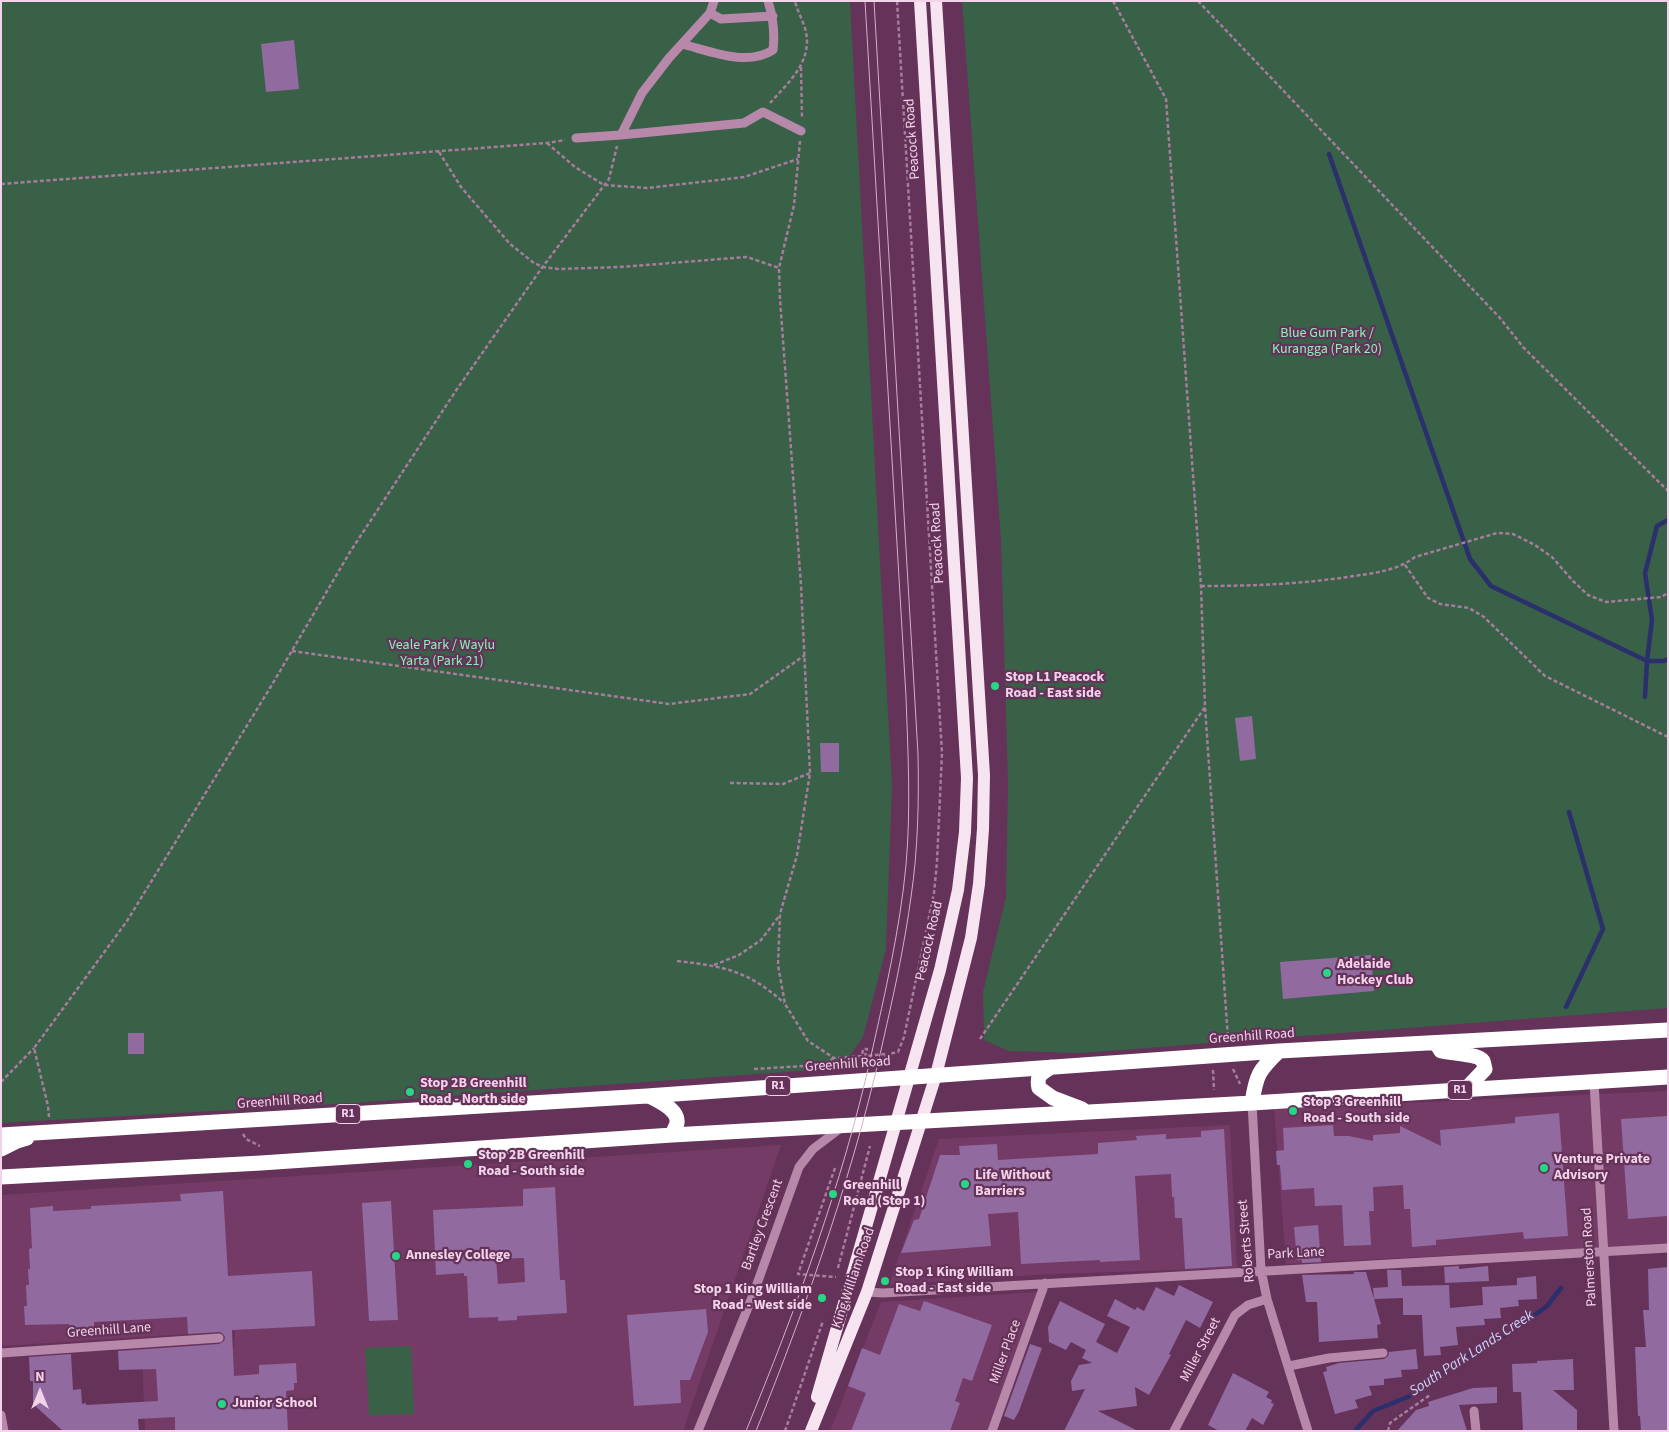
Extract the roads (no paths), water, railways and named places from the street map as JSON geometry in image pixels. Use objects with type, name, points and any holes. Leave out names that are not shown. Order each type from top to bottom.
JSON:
[{"type":"highway","name":"Greenhill Road","points":[[1,1135],[647,1096],[1279,1052],[1668,1030]]},
{"type":"highway","points":[[1436,1043],[1441,1052],[1470,1055],[1481,1058],[1484,1062],[1484,1069],[1465,1090]]},
{"type":"highway","points":[[1252,1103],[1255,1080],[1263,1066],[1279,1052]]},
{"type":"highway","points":[[1052,1067],[1039,1075],[1037,1080],[1039,1088],[1052,1098],[1088,1112]]},
{"type":"highway","name":"R1","points":[[1,1177],[261,1163],[672,1135],[1252,1103],[1668,1077]]},
{"type":"highway","points":[[647,1096],[667,1106],[676,1118],[677,1124],[672,1135]]},
{"type":"highway","points":[[1,1150],[17,1141],[50,1132]]},
{"type":"main road","name":"Peacock Road","points":[[909,1077],[940,970],[958,890],[965,832],[967,778],[920,1]]},
{"type":"main road","points":[[936,1],[983,765],[984,820],[979,884],[971,938],[936,1075]]},
{"type":"main road","points":[[930,158],[946,157]]},
{"type":"main road","name":"King William Road","points":[[810,1431],[867,1292],[936,1075]]},
{"type":"main road","name":"King William Road","points":[[810,1431],[909,1077]]},
{"type":"street","points":[[621,135],[642,93],[669,58],[710,13],[714,1]]},
{"type":"street","points":[[682,44],[739,57],[764,55],[773,50],[773,16],[768,1]]},
{"type":"street","points":[[710,13],[720,18],[773,16]]},
{"type":"street","points":[[576,138],[744,123],[762,112],[801,131]]},
{"type":"street","name":"Palmerston Road","points":[[1594,1082],[1614,1431]]},
{"type":"street","name":"Roberts Street","points":[[1252,1103],[1261,1270],[1308,1431]]},
{"type":"street","name":"Bartley Crescent","points":[[698,1431],[753,1295],[799,1167],[806,1156],[823,1140],[845,1125]]},
{"type":"street","name":"Park Lane","points":[[867,1292],[883,1293],[1668,1248]]},
{"type":"street","name":"Miller Place","points":[[992,1431],[1045,1283]]},
{"type":"street","name":"Miller Street","points":[[1174,1431],[1235,1314],[1248,1305],[1268,1299]]},
{"type":"street","name":"Greenhill Lane","points":[[1,1352],[219,1338]]},
{"type":"street","points":[[1289,1366],[1329,1358],[1384,1353]]},
{"type":"street","points":[[1474,1411],[1476,1431]]},
{"type":"street","points":[[1,1415],[3,1429]]},
{"type":"waterway","points":[[1329,154],[1470,559],[1491,586],[1647,661],[1664,661],[1668,659]]},
{"type":"waterway","points":[[1645,697],[1652,620],[1645,573],[1657,526],[1668,520]]},
{"type":"waterway","name":"South Park Lands Creek","points":[[1566,1007],[1603,929],[1569,812]]},
{"type":"waterway","name":"South Park Lands Creek","points":[[1355,1431],[1373,1411],[1410,1396],[1466,1356],[1514,1330],[1547,1306],[1561,1288]]},
{"type":"tram line","points":[[746,1431],[800,1293],[846,1152],[887,985],[900,913],[908,844],[909,802],[906,697],[865,1]]},
{"type":"tram line","points":[[756,1431],[830,1232],[874,1080],[897,979],[909,913],[917,844],[918,754],[874,1]]},
{"type":"place","name":"Stop L1 Peacock Road - East side","points":[[995,686]]},
{"type":"place","name":"Adelaide Hockey Club","points":[[1327,973]]},
{"type":"place","name":"Stop 2B Greenhill Road - North side","points":[[410,1092]]},
{"type":"place","name":"Stop 3 Greenhill Road - South side","points":[[1293,1111]]},
{"type":"place","name":"Stop 2B Greenhill Road - South side","points":[[468,1164]]},
{"type":"place","name":"Venture Private Advisory","points":[[1544,1168]]},
{"type":"place","name":"Life Without Barriers","points":[[965,1184]]},
{"type":"place","name":"Greenhill Road (Stop 1)","points":[[833,1194]]},
{"type":"place","name":"Annesley College","points":[[396,1256]]},
{"type":"place","name":"Stop 1 King William Road - East side","points":[[885,1281]]},
{"type":"place","name":"Stop 1 King William Road - West side","points":[[822,1298]]},
{"type":"place","name":"Junior School","points":[[222,1404]]},
{"type":"park label","name":"Blue Gum Park / Kurangga (Park 20)","points":[[1327,342]]},
{"type":"park label","name":"Veale Park / Waylu Yarta (Park 21)","points":[[442,654]]}]
